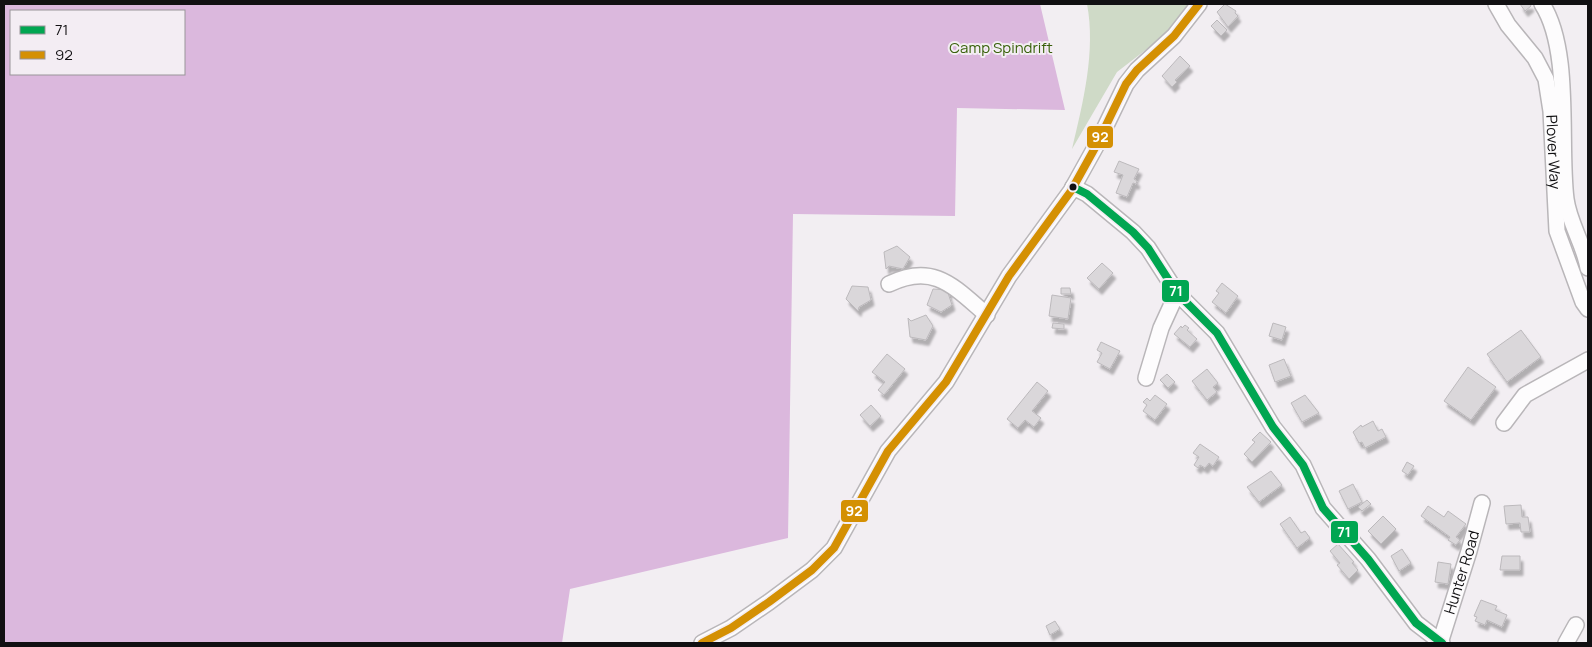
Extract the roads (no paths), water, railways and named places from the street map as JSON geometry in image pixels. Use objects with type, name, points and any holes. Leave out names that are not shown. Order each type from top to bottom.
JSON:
[{"type":"street","points":[[702,643],[731,628],[762,606],[812,570],[834,548],[888,451],[946,382],[1009,276],[1073,187],[1096,146],[1126,84],[1137,70],[1174,36],[1199,4]]},
{"type":"street","name":"Plover Way","points":[[1496,4],[1508,25],[1535,58],[1546,80],[1551,111],[1557,231],[1579,294],[1588,308]]},
{"type":"street","name":"Plover Way","points":[[1542,4],[1552,23],[1559,57],[1566,200],[1588,268]]},
{"type":"street","points":[[1073,187],[1087,194],[1133,232],[1148,248],[1177,293],[1217,333],[1273,427],[1302,465],[1323,508],[1368,559],[1416,623],[1440,643]]},
{"type":"street","points":[[889,284],[903,277],[919,274],[933,277],[954,288],[987,315]]},
{"type":"street","points":[[1146,378],[1161,328],[1177,293]]},
{"type":"street","points":[[1504,423],[1525,394],[1588,360]]},
{"type":"street","name":"Hunter Road","points":[[1440,643],[1482,503]]},
{"type":"street","points":[[1566,643],[1576,625]]},
{"type":"park label","name":"Camp Spindrift","points":[[1001,48]]}]
